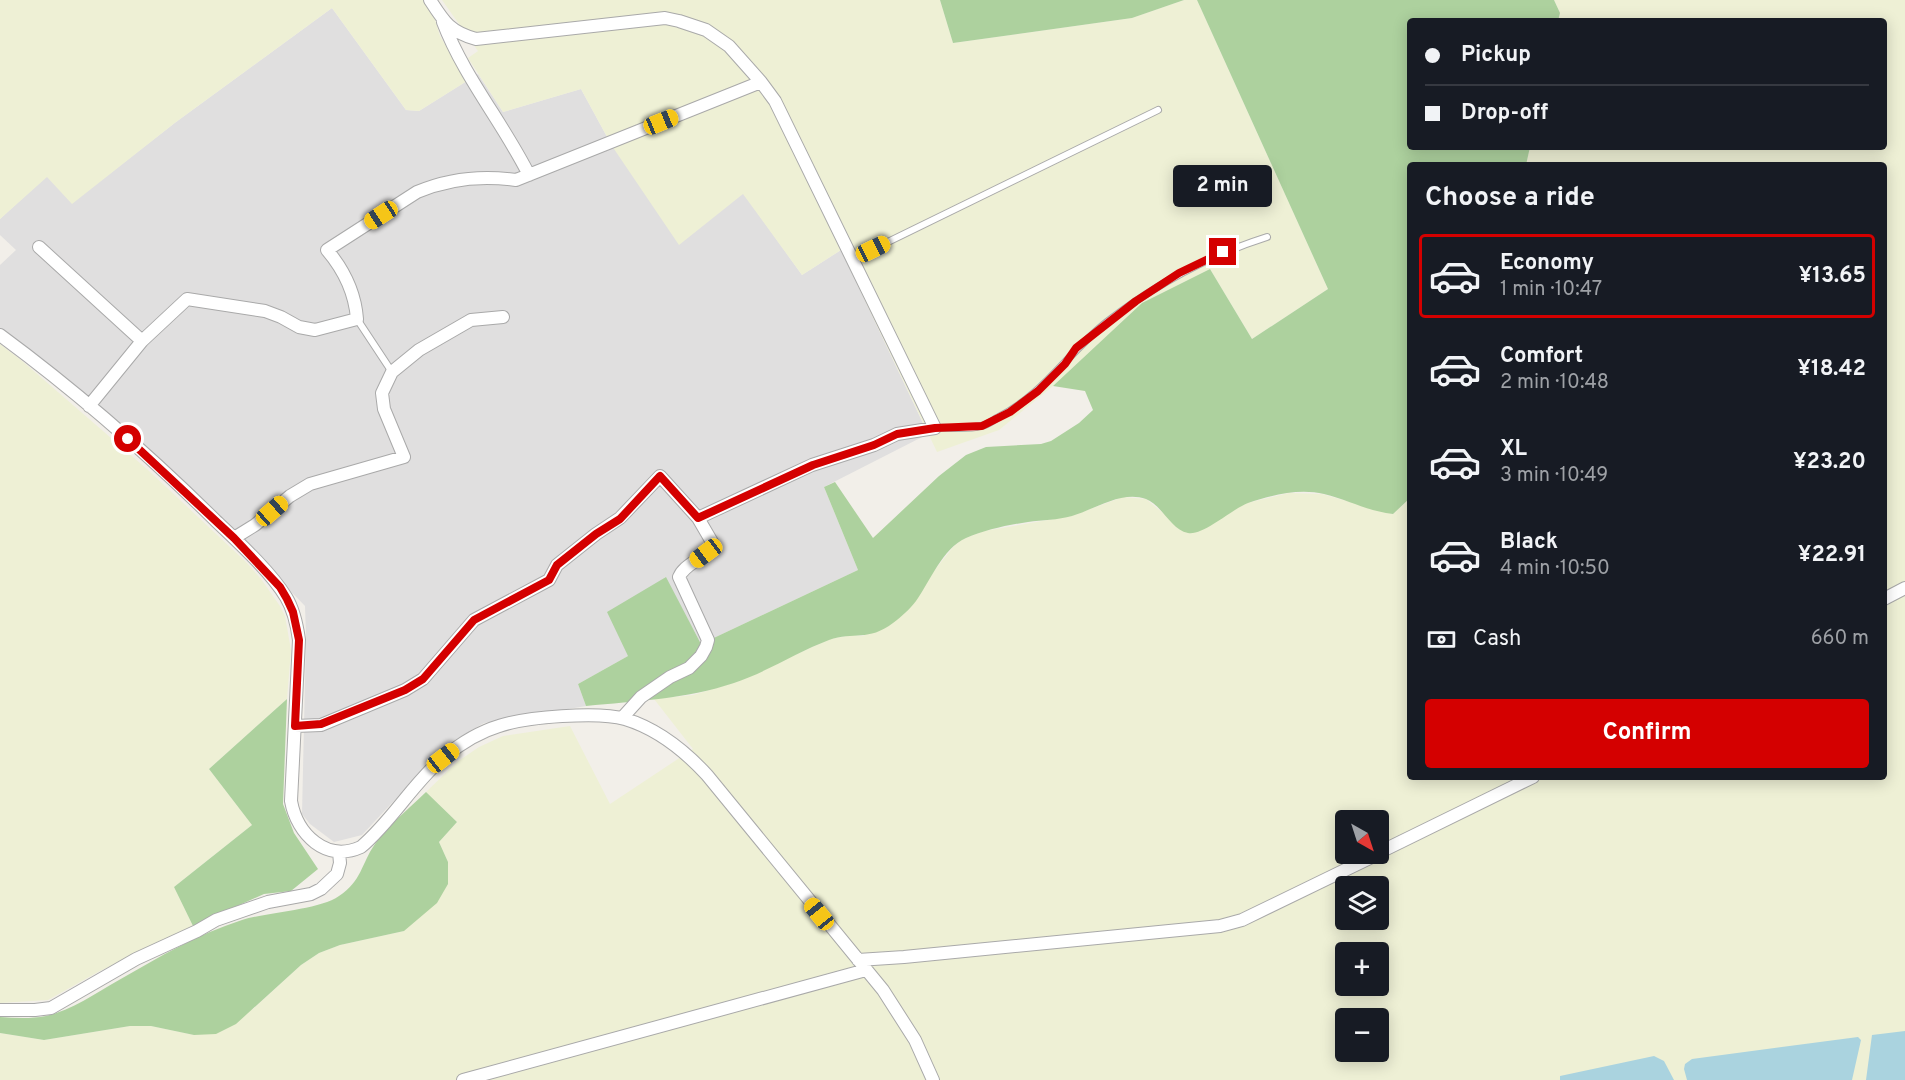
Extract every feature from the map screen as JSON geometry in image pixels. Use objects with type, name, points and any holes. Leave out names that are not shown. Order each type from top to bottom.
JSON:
[{"type":"street","points":[[429,0],[443,21],[454,50],[515,148],[529,175]]},
{"type":"street","points":[[443,21],[462,35],[476,39],[665,18],[693,25],[718,37],[738,54],[775,102],[935,428],[897,434],[874,445],[813,465],[698,518]]},
{"type":"street","points":[[88,406],[142,341],[187,299],[265,311],[299,327],[315,330],[357,319],[356,302],[348,281],[327,250],[417,192],[432,185],[465,178],[491,177],[516,180],[761,82]]},
{"type":"street","points":[[39,247],[142,341]]},
{"type":"street","points":[[234,538],[255,525],[290,496],[310,484],[404,457],[384,409],[382,393],[392,372],[419,350],[471,320],[502,316]]},
{"type":"street","points":[[0,335],[88,406],[195,500],[280,587],[293,612],[299,640],[291,793],[295,818],[310,839],[324,848],[339,852],[353,850],[367,842],[432,768],[455,748],[482,733],[512,722],[582,715],[622,718],[663,736],[697,764],[883,990],[906,1023],[933,1080]]},
{"type":"street","points":[[295,726],[321,724],[405,690],[423,679],[474,620],[549,580],[557,565],[596,534],[620,519],[660,476],[698,518],[712,542],[706,553],[681,572],[679,577],[708,640],[706,647],[689,668],[670,677],[642,697],[622,718]]},
{"type":"street","points":[[1887,597],[1905,588]]},
{"type":"street","points":[[1389,848],[1527,780]]},
{"type":"street","points":[[0,1010],[51,1008],[136,959],[216,920],[268,902],[311,894],[321,889],[337,874],[340,863],[339,852]]},
{"type":"street","points":[[464,1080],[862,965],[904,957],[1220,926],[1242,920],[1356,864]]},
{"type":"lane","points":[[853,259],[1158,110]]},
{"type":"lane","points":[[935,428],[982,426],[1010,412],[1045,385],[1076,348],[1157,286],[1202,261],[1267,237]]},
{"type":"lane","points":[[357,319],[392,372]]},
{"type":"shaded area","points":[[332,8],[406,110],[419,111],[478,74],[503,112],[581,89],[612,146],[744,194],[802,275],[841,250],[928,434],[824,487],[858,570],[701,644],[665,577],[628,656],[578,684],[586,706],[484,723],[446,745],[362,835],[334,842],[310,824],[302,814],[305,606],[192,489],[0,329],[0,265],[16,250],[0,235],[0,219],[47,176],[72,203],[176,122]]},
{"type":"green space","points":[[0,0],[423,0],[433,13],[440,36],[467,81],[419,111],[406,110],[332,8],[176,122],[72,204],[47,177],[0,219]]},
{"type":"green space","points":[[442,0],[940,0],[953,43],[1132,18],[1184,0],[1197,0],[1328,289],[1252,339],[1210,269],[1142,303],[1053,386],[999,430],[937,452],[841,250],[802,275],[743,194],[679,245],[612,146],[581,89],[503,112],[468,58],[478,51]]},
{"type":"green space","points":[[940,0],[1184,0],[1132,18],[953,43]]},
{"type":"green space","points":[[1197,0],[1554,0],[1560,13],[1559,18],[1407,18],[1407,150],[1529,150],[1527,162],[1407,162],[1407,501],[1393,514],[1315,492],[1286,493],[1248,503],[1201,530],[1188,533],[1177,527],[1152,502],[1137,497],[1128,497],[1067,517],[996,528],[966,538],[950,550],[911,607],[884,629],[829,640],[734,683],[698,693],[586,706],[578,684],[628,656],[607,612],[666,577],[701,644],[858,570],[824,487],[835,482],[873,538],[939,476],[966,455],[986,447],[1041,444],[1051,441],[1079,423],[1093,410],[1085,391],[1053,386],[1142,303],[1210,269],[1252,339],[1328,289]]},
{"type":"green space","points":[[1554,0],[1905,0],[1905,1080],[0,1080],[0,1033],[44,1040],[130,1026],[151,1026],[194,1035],[253,1009],[301,965],[319,953],[340,945],[404,931],[448,862],[439,842],[457,822],[426,792],[457,762],[479,747],[503,736],[570,726],[610,804],[693,749],[654,699],[693,695],[736,682],[830,639],[852,635],[863,636],[916,600],[933,572],[954,546],[963,539],[984,531],[1071,516],[1123,497],[1146,499],[1179,529],[1247,503],[1289,493],[1322,494],[1393,514],[1407,501],[1407,780],[1887,780],[1887,162],[1527,162],[1529,150],[1887,150],[1887,18],[1559,18],[1560,13]]},
{"type":"green space","points":[[0,344],[148,470],[247,563],[280,606],[285,616],[291,650],[287,699],[209,769],[252,825],[174,887],[193,926],[98,972],[48,1000],[0,1003]]},
{"type":"green space","points":[[287,699],[283,804],[294,833],[318,869],[291,891],[264,894],[193,926],[174,887],[252,825],[209,769]]},
{"type":"green space","points":[[426,792],[457,822],[439,842],[448,862],[448,884],[437,903],[404,931],[340,945],[319,953],[301,965],[236,1024],[216,1034],[194,1035],[151,1026],[130,1026],[44,1040],[0,1033],[0,1017],[40,1017],[65,1010],[210,932],[253,917],[319,905],[339,896],[357,878],[370,851],[380,837]]},
{"type":"water","points":[[1905,1031],[1905,1080],[1866,1080],[1872,1035]]},
{"type":"water","points":[[1858,1037],[1861,1040],[1852,1080],[1687,1080],[1684,1069],[1685,1064],[1692,1059]]},
{"type":"water","points":[[1654,1056],[1664,1061],[1674,1080],[1560,1080],[1560,1076]]},
{"type":"route","points":[[128,439],[195,500],[280,587],[293,612],[299,640],[295,726],[321,724],[405,690],[423,679],[474,620],[549,580],[557,565],[596,534],[620,519],[660,476],[698,518],[813,465],[874,445],[897,434],[935,428],[982,426],[1010,412],[1038,391],[1065,364],[1076,348],[1136,301],[1179,273],[1223,252]]}]
